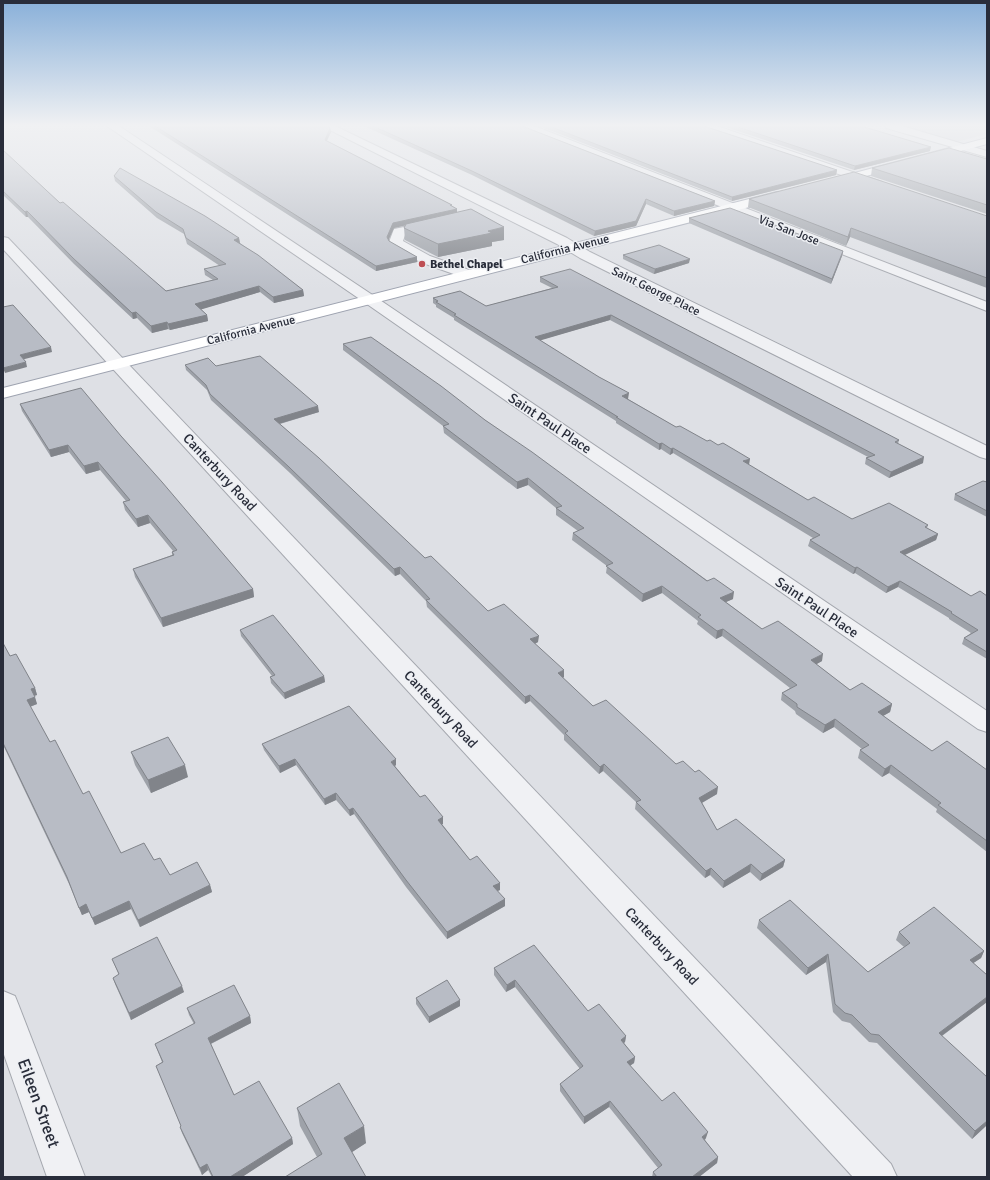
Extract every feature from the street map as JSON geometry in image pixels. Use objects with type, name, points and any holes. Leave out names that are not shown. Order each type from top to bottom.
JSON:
[{"type":"main road","points":[[816,186],[835,181]]},
{"type":"main road","name":"California Avenue","points":[[3,392],[793,192]]},
{"type":"street","name":"Saint Paul Place","points":[[194,181],[369,299],[987,723]]},
{"type":"street","name":"Saint George Place","points":[[440,181],[572,247],[584,255],[987,453]]},
{"type":"street","name":"Via San Jose","points":[[663,181],[987,307]]},
{"type":"street","points":[[871,181],[892,188]]},
{"type":"street","points":[[481,214],[499,210]]},
{"type":"street","points":[[444,222],[400,232],[396,242],[425,259],[467,274]]},
{"type":"street","name":"Canterbury Road","points":[[3,241],[119,363],[878,1177]]},
{"type":"street","name":"Eileen Street","points":[[3,1006],[66,1177]]},
{"type":"building","points":[[3,181],[36,181],[60,203],[63,202],[166,291],[218,279],[204,269],[226,264],[186,238],[183,229],[156,212],[120,181],[143,181],[205,216],[239,238],[234,240],[258,255],[303,290],[273,297],[259,286],[195,304],[207,315],[168,324],[167,322],[151,326],[136,312],[132,313],[73,258],[27,211],[25,212],[3,191]]},
{"type":"building","points":[[242,181],[405,181],[457,209],[393,223],[387,237],[389,241],[417,257],[376,266]]},
{"type":"building","points":[[493,181],[664,181],[715,201],[674,211],[646,199],[636,221],[595,231]]},
{"type":"building","points":[[691,181],[794,181],[732,197]]},
{"type":"building","points":[[819,181],[881,181],[987,216],[987,278],[851,228],[848,237],[749,199]]},
{"type":"building","points":[[913,181],[987,181],[987,205]]},
{"type":"building","points":[[730,208],[843,251],[832,279],[689,218]]},
{"type":"building","points":[[471,209],[504,227],[488,231],[492,233],[438,244],[404,228],[406,224]]},
{"type":"building","points":[[659,245],[690,259],[655,269],[623,255]]},
{"type":"building","points":[[570,269],[899,440],[895,442],[924,457],[891,472],[866,458],[875,455],[611,315],[535,337],[599,377],[629,393],[622,396],[676,427],[680,426],[707,441],[710,440],[718,445],[723,443],[750,459],[743,461],[808,500],[814,497],[852,519],[889,503],[928,525],[925,527],[938,534],[900,552],[971,596],[980,591],[987,596],[987,652],[964,638],[978,630],[951,613],[952,612],[900,581],[888,587],[857,567],[855,568],[810,540],[820,535],[673,448],[671,449],[662,443],[659,444],[454,315],[456,314],[436,302],[438,301],[433,298],[460,291],[486,306],[558,287],[540,277]]},
{"type":"building","points":[[13,305],[51,347],[20,355],[26,362],[3,368],[3,307]]},
{"type":"building","points":[[371,337],[441,386],[485,420],[532,452],[707,581],[714,578],[734,592],[720,598],[762,629],[778,621],[823,654],[811,660],[850,690],[862,683],[892,704],[878,712],[932,751],[947,741],[987,770],[987,841],[938,805],[941,803],[891,765],[885,769],[860,750],[869,745],[835,719],[825,725],[797,707],[797,704],[782,693],[797,685],[723,629],[717,631],[698,617],[701,615],[662,586],[643,594],[606,566],[613,563],[573,533],[584,528],[556,508],[562,506],[528,478],[517,482],[443,426],[449,424],[343,344]]},
{"type":"building","points":[[260,356],[318,406],[274,419],[319,458],[425,558],[431,556],[488,611],[504,604],[539,636],[530,639],[564,670],[558,673],[593,706],[606,700],[676,764],[683,761],[695,772],[699,770],[718,787],[699,798],[717,830],[736,819],[785,860],[762,874],[751,864],[724,881],[711,868],[706,871],[636,802],[641,800],[604,764],[600,767],[565,733],[568,731],[530,695],[525,697],[426,600],[430,599],[400,567],[394,569],[289,467],[210,394],[206,385],[185,365],[208,358],[216,366]]},
{"type":"building","points":[[81,388],[253,589],[161,618],[133,569],[174,555],[172,552],[177,550],[148,515],[136,519],[123,502],[130,500],[98,462],[84,466],[68,445],[49,450],[20,404]]},
{"type":"building","points":[[983,481],[987,482],[987,511],[955,494]]},
{"type":"building","points":[[273,615],[324,676],[284,693],[270,677],[275,675],[240,630]]},
{"type":"building","points":[[3,643],[10,656],[16,654],[35,688],[31,689],[35,697],[27,700],[50,742],[55,740],[83,794],[89,791],[121,853],[144,843],[154,860],[160,858],[170,875],[197,862],[210,885],[138,920],[129,901],[92,918],[86,904],[79,908],[67,877],[3,743]]},
{"type":"building","points":[[349,706],[396,759],[391,762],[420,797],[425,795],[443,817],[438,820],[470,860],[477,856],[500,883],[493,886],[505,899],[447,932],[406,880],[353,808],[349,810],[336,793],[324,799],[295,759],[279,766],[262,744]]},
{"type":"building","points":[[168,737],[185,765],[148,780],[131,752]]},
{"type":"building","points":[[790,900],[868,972],[910,943],[899,932],[934,907],[984,951],[970,960],[987,975],[987,997],[939,1033],[987,1077],[987,1121],[975,1131],[879,1035],[871,1034],[852,1015],[845,1013],[835,1004],[828,954],[808,968],[759,920]]},
{"type":"building","points":[[157,937],[182,986],[129,1013],[113,978],[119,974],[112,959]]},
{"type":"building","points":[[534,945],[588,1011],[599,1004],[626,1036],[621,1040],[635,1057],[627,1062],[662,1101],[674,1092],[708,1132],[702,1137],[718,1157],[692,1177],[657,1177],[653,1172],[662,1165],[610,1101],[584,1117],[560,1084],[583,1066],[515,980],[507,985],[494,968]]},
{"type":"building","points":[[447,980],[460,1000],[429,1017],[416,998]]},
{"type":"building","points":[[234,985],[250,1016],[208,1038],[234,1095],[259,1081],[292,1138],[230,1177],[213,1177],[207,1164],[200,1168],[180,1127],[181,1126],[156,1066],[163,1062],[155,1044],[195,1023],[187,1008]]},
{"type":"building","points":[[339,1083],[364,1126],[344,1138],[366,1177],[285,1177],[322,1154],[297,1108]]},
{"type":"place","name":"Bethel Chapel","points":[[422,264]]}]
